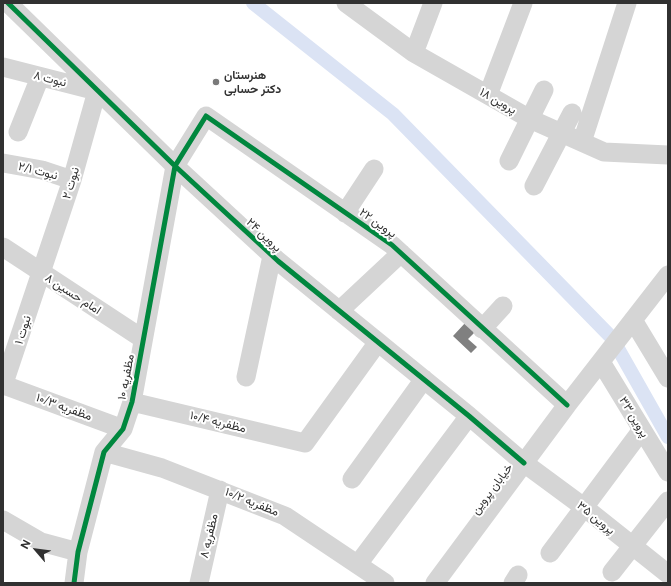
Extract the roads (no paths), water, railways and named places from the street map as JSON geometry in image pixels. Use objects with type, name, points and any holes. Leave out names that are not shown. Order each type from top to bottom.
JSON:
[{"type":"street","name":"پروین ۲۴","points":[[8,3],[175,166],[272,256],[424,379],[524,463]]},
{"type":"street","name":"پروین ۱۸","points":[[346,3],[414,53],[530,119],[562,134],[604,152],[667,153]]},
{"type":"street","points":[[414,53],[433,3]]},
{"type":"street","points":[[488,95],[523,3]]},
{"type":"street","points":[[582,142],[627,3]]},
{"type":"street","name":"نبوت ۸","points":[[3,67],[97,91]]},
{"type":"street","points":[[18,132],[40,77]]},
{"type":"street","points":[[509,161],[544,90]]},
{"type":"street","name":"نبوت ۲","points":[[41,273],[72,180],[97,91]]},
{"type":"street","points":[[534,186],[572,113]]},
{"type":"street","name":"پروین ۲۲","points":[[175,166],[206,116],[401,253],[482,329],[567,405]]},
{"type":"street","name":"نبوت ۲/۱","points":[[3,163],[42,170],[72,180]]},
{"type":"street","name":"مظفریه ۱۰","points":[[74,583],[78,552],[104,452],[124,429],[132,402],[175,166]]},
{"type":"street","points":[[346,213],[374,169]]},
{"type":"street","name":"امام حسین ۸","points":[[3,247],[143,340]]},
{"type":"street","points":[[340,311],[401,253]]},
{"type":"street","points":[[246,377],[272,256]]},
{"type":"street","name":"نبوت ۱","points":[[3,386],[8,359],[41,273]]},
{"type":"street","points":[[668,275],[662,294],[628,326],[668,378]]},
{"type":"street","points":[[482,329],[503,306]]},
{"type":"street","name":"خیابان پروین","points":[[435,583],[567,405],[628,326]]},
{"type":"street","name":"مظفریه ۱۰/۴","points":[[132,402],[305,443],[378,342]]},
{"type":"street","name":"پروین ۳۳","points":[[605,355],[641,430],[668,472]]},
{"type":"street","points":[[352,479],[424,379]]},
{"type":"street","name":"مظفریه ۱۰/۳","points":[[3,386],[124,429]]},
{"type":"street","points":[[358,564],[469,416]]},
{"type":"street","points":[[550,553],[585,508],[641,430]]},
{"type":"street","name":"مظفریه ۱۰/۲","points":[[104,452],[162,468],[285,516],[385,583]]},
{"type":"street","name":"پروین ۳۵","points":[[524,463],[585,508],[668,574]]},
{"type":"street","name":"مظفریه ۸","points":[[199,583],[220,490]]},
{"type":"street","points":[[612,572],[633,547],[668,500]]},
{"type":"street","points":[[3,520],[42,542],[78,552]]},
{"type":"waterway","points":[[253,3],[393,114],[612,338],[668,437]]},
{"type":"place","name":"هنرستان دکتر حسابی","points":[[216,82]]}]
